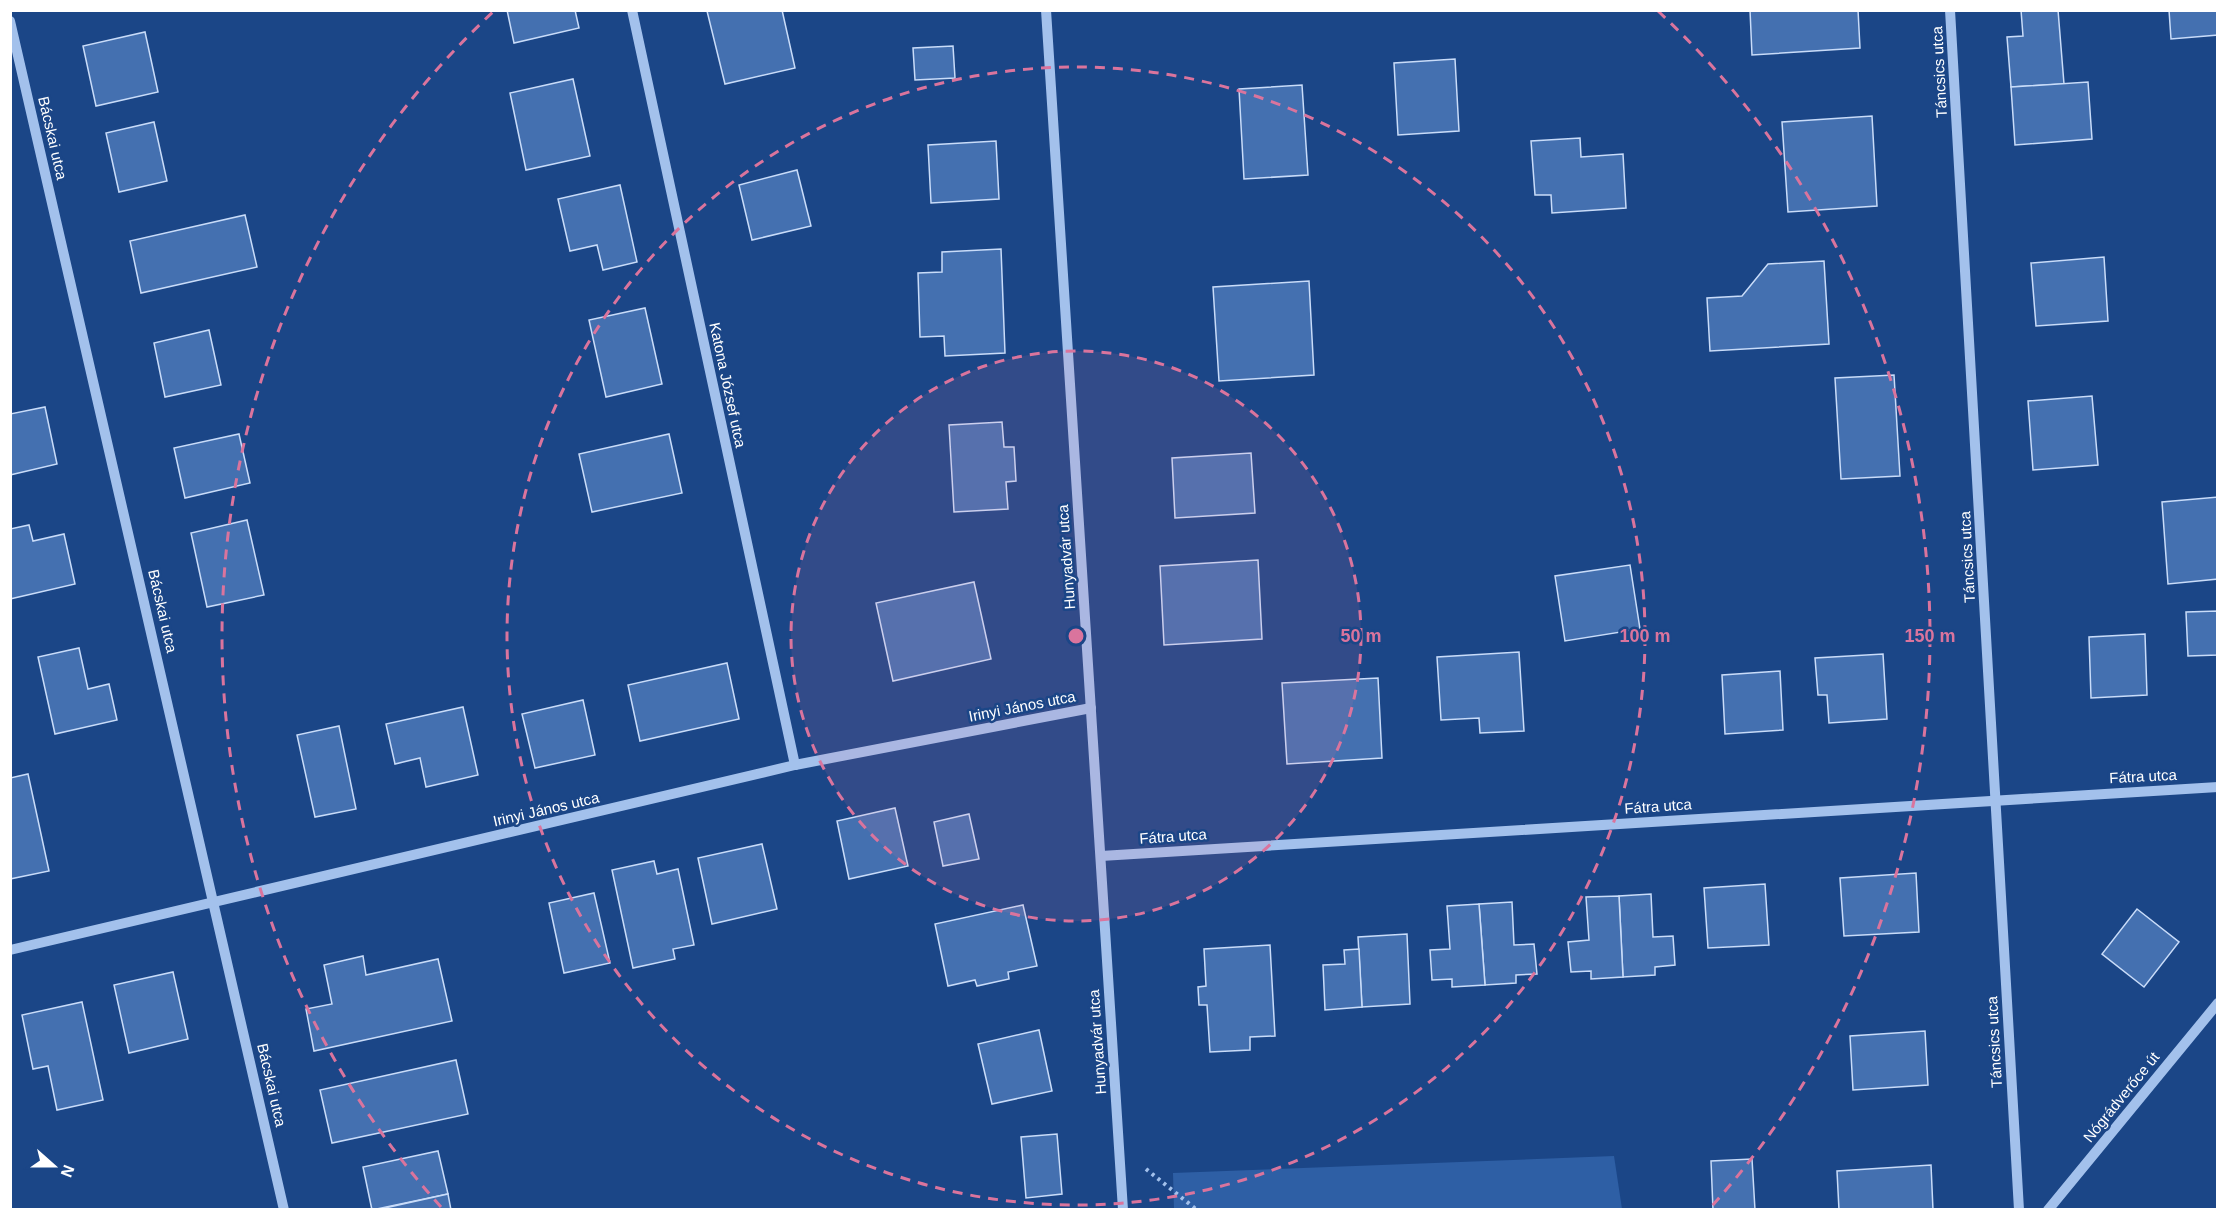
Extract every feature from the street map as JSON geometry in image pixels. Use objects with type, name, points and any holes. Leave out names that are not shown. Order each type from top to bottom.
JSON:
[{"type":"street","name":"Katona József utca","points":[[632,10],[795,765]]},
{"type":"street","name":"Hunyadvár utca","points":[[1046,10],[1123,1209]]},
{"type":"street","name":"Táncsics utca","points":[[1950,10],[2019,1209]]},
{"type":"street","name":"Bácskai utca","points":[[10,21],[284,1209]]},
{"type":"street","name":"Irinyi János utca","points":[[10,950],[795,765],[1091,708]]},
{"type":"street","name":"Fátra utca","points":[[1101,856],[2217,787]]},
{"type":"street","name":"Nógrádverőce út","points":[[2048,1209],[2217,1003]]},
{"type":"path","points":[[1119,1152],[1156,1175],[1197,1209]]},
{"type":"shaded area","points":[[1614,1156],[1622,1209],[1174,1209],[1173,1173]]},
{"type":"building","points":[[507,10],[575,10],[579,28],[514,43]]},
{"type":"building","points":[[782,10],[795,68],[725,84],[707,11]]},
{"type":"building","points":[[1750,10],[1858,10],[1860,48],[1752,55]]},
{"type":"building","points":[[2021,10],[2058,10],[2064,84],[2011,87],[2007,37],[2023,36]]},
{"type":"building","points":[[2169,10],[2218,10],[2218,35],[2171,39]]},
{"type":"building","points":[[145,32],[158,92],[96,106],[83,46]]},
{"type":"building","points":[[953,46],[955,78],[915,80],[913,48]]},
{"type":"building","points":[[1455,59],[1459,131],[1398,135],[1394,63]]},
{"type":"building","points":[[573,79],[590,156],[526,170],[510,93]]},
{"type":"building","points":[[2088,82],[2092,139],[2015,145],[2011,87]]},
{"type":"building","points":[[1302,85],[1308,175],[1244,179],[1239,89]]},
{"type":"building","points":[[1872,116],[1877,206],[1788,212],[1782,122]]},
{"type":"building","points":[[154,122],[167,181],[119,192],[106,133]]},
{"type":"building","points":[[1580,138],[1581,157],[1623,154],[1626,208],[1552,213],[1551,195],[1535,195],[1531,141]]},
{"type":"building","points":[[996,141],[999,199],[931,203],[928,145]]},
{"type":"building","points":[[797,170],[811,226],[752,240],[739,185]]},
{"type":"building","points":[[620,185],[637,262],[603,270],[597,245],[570,251],[558,199]]},
{"type":"building","points":[[245,215],[257,267],[141,293],[130,241]]},
{"type":"building","points":[[1001,249],[1005,353],[945,356],[944,336],[920,337],[918,273],[942,272],[942,252]]},
{"type":"building","points":[[2104,257],[2108,321],[2036,326],[2031,263]]},
{"type":"building","points":[[1824,261],[1829,344],[1710,351],[1707,298],[1742,296],[1768,264]]},
{"type":"building","points":[[1309,281],[1314,375],[1219,381],[1213,287]]},
{"type":"building","points":[[645,308],[662,384],[606,397],[589,320]]},
{"type":"building","points":[[209,330],[221,385],[165,397],[154,343]]},
{"type":"building","points":[[1894,375],[1900,476],[1841,479],[1835,378]]},
{"type":"building","points":[[2092,396],[2098,465],[2033,470],[2028,401]]},
{"type":"building","points":[[45,407],[57,464],[10,475],[10,414]]},
{"type":"building","points":[[1002,422],[1004,447],[1014,447],[1016,481],[1006,482],[1008,509],[954,512],[949,425]]},
{"type":"building","points":[[239,434],[250,483],[185,498],[174,448]]},
{"type":"building","points":[[669,434],[682,493],[592,512],[579,454]]},
{"type":"building","points":[[1251,453],[1255,513],[1175,518],[1172,458]]},
{"type":"building","points":[[2218,497],[2218,579],[2168,584],[2162,502]]},
{"type":"building","points":[[247,520],[264,595],[207,607],[191,533]]},
{"type":"building","points":[[29,525],[33,541],[64,534],[75,584],[10,599],[10,529]]},
{"type":"building","points":[[1258,560],[1262,639],[1164,645],[1160,566]]},
{"type":"building","points":[[1630,565],[1640,629],[1565,641],[1555,576]]},
{"type":"building","points":[[974,582],[991,659],[893,681],[876,603]]},
{"type":"building","points":[[2218,611],[2218,655],[2188,656],[2186,612]]},
{"type":"building","points":[[2145,634],[2147,695],[2091,698],[2089,637]]},
{"type":"building","points":[[79,648],[88,689],[109,684],[117,720],[55,734],[38,657]]},
{"type":"building","points":[[1519,652],[1524,731],[1480,733],[1479,718],[1441,720],[1437,657]]},
{"type":"building","points":[[1883,654],[1887,719],[1829,723],[1827,695],[1818,695],[1815,658]]},
{"type":"building","points":[[727,663],[739,719],[640,741],[628,685]]},
{"type":"building","points":[[1780,671],[1783,730],[1725,734],[1722,675]]},
{"type":"building","points":[[1378,678],[1382,758],[1287,764],[1282,683]]},
{"type":"building","points":[[583,700],[595,755],[535,768],[522,714]]},
{"type":"building","points":[[463,707],[478,775],[426,787],[420,758],[395,764],[386,724]]},
{"type":"building","points":[[339,726],[356,809],[315,817],[297,735]]},
{"type":"building","points":[[28,774],[49,871],[10,879],[10,778]]},
{"type":"building","points":[[895,808],[908,866],[849,879],[837,821]]},
{"type":"building","points":[[969,814],[979,859],[943,866],[934,822]]},
{"type":"building","points":[[762,844],[777,909],[712,924],[698,858]]},
{"type":"building","points":[[654,861],[657,874],[678,869],[694,945],[673,949],[675,959],[633,968],[612,870]]},
{"type":"building","points":[[1916,873],[1919,932],[1844,936],[1840,878]]},
{"type":"building","points":[[1765,884],[1769,945],[1708,948],[1704,888]]},
{"type":"building","points":[[594,893],[610,963],[564,973],[549,903]]},
{"type":"building","points":[[1651,894],[1653,937],[1673,936],[1675,965],[1655,967],[1655,975],[1623,977],[1619,896]]},
{"type":"building","points":[[1619,896],[1623,977],[1591,979],[1591,971],[1571,972],[1568,942],[1589,940],[1586,897]]},
{"type":"building","points":[[1512,902],[1514,945],[1534,944],[1537,974],[1516,975],[1516,983],[1485,985],[1479,904]]},
{"type":"building","points":[[1479,904],[1485,985],[1452,987],[1452,979],[1432,980],[1430,950],[1450,949],[1447,906]]},
{"type":"building","points":[[1023,905],[1037,966],[1008,972],[1009,979],[977,986],[975,980],[948,986],[935,924]]},
{"type":"building","points":[[2137,909],[2179,942],[2144,987],[2102,954]]},
{"type":"building","points":[[1407,934],[1410,1004],[1362,1007],[1358,937]]},
{"type":"building","points":[[1270,945],[1275,1036],[1250,1037],[1250,1050],[1210,1052],[1207,1005],[1199,1005],[1198,987],[1206,986],[1204,949]]},
{"type":"building","points":[[1359,949],[1362,1007],[1325,1010],[1323,965],[1345,964],[1344,950]]},
{"type":"building","points":[[363,956],[366,975],[438,959],[452,1021],[314,1051],[306,1009],[332,1004],[324,965]]},
{"type":"building","points":[[173,972],[188,1039],[129,1053],[114,985]]},
{"type":"building","points":[[82,1002],[103,1100],[57,1110],[48,1066],[33,1069],[22,1015]]},
{"type":"building","points":[[1039,1030],[1052,1091],[992,1104],[978,1044]]},
{"type":"building","points":[[1925,1031],[1928,1085],[1853,1090],[1850,1036]]},
{"type":"building","points":[[456,1060],[468,1114],[332,1143],[320,1090]]},
{"type":"building","points":[[1057,1134],[1062,1194],[1026,1198],[1021,1137]]},
{"type":"building","points":[[438,1151],[448,1194],[372,1210],[363,1167]]},
{"type":"building","points":[[1752,1159],[1755,1210],[1713,1210],[1711,1161]]},
{"type":"building","points":[[1931,1165],[1933,1210],[1839,1210],[1837,1171]]},
{"type":"building","points":[[448,1194],[451,1210],[376,1210]]}]
